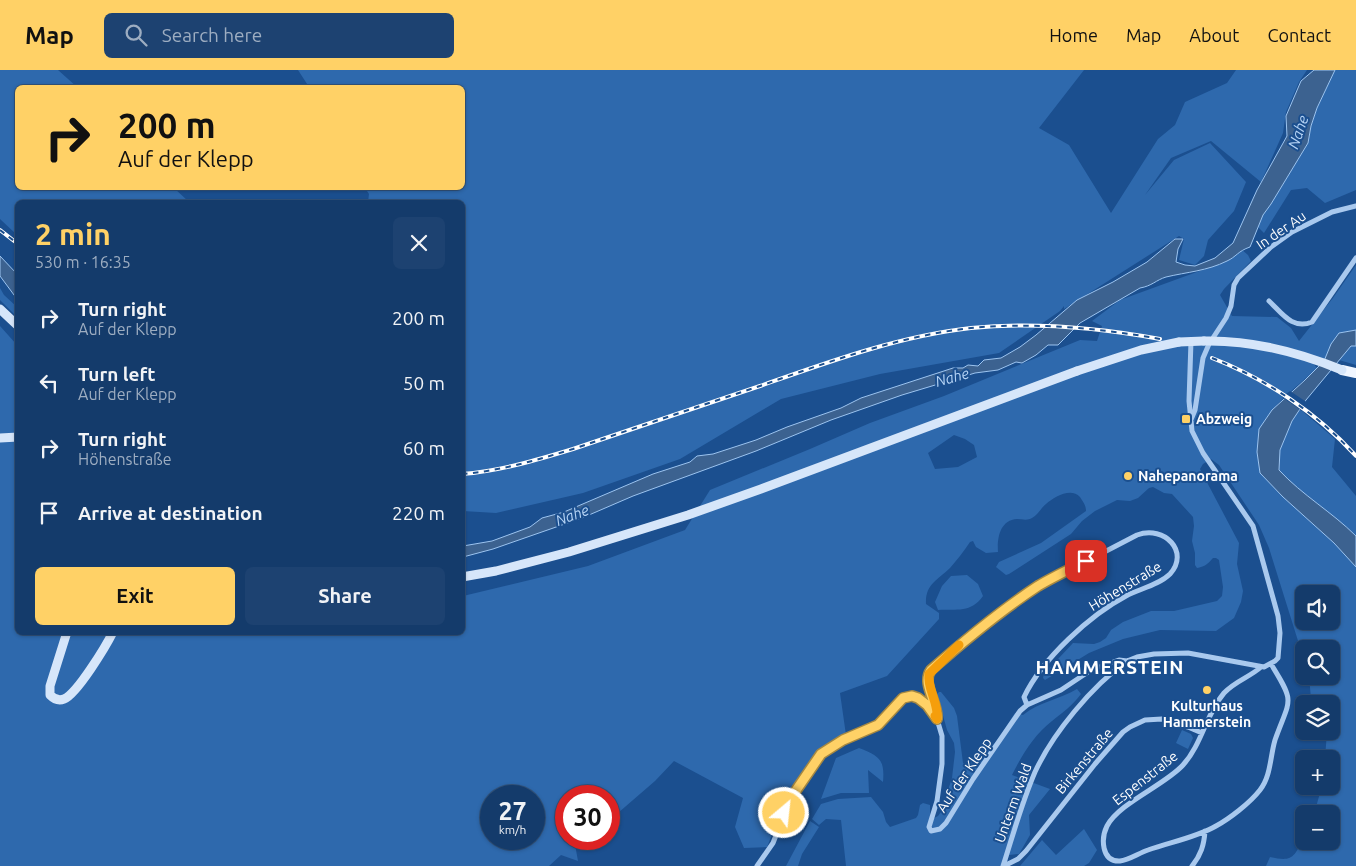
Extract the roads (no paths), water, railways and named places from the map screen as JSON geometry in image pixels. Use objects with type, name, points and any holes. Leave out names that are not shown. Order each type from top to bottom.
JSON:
[{"type":"main road","points":[[0,309],[15,323]]},
{"type":"main road","points":[[465,576],[546,558],[639,532],[762,489],[1110,359],[1141,350],[1190,341],[1235,342],[1271,347],[1356,374]]},
{"type":"main road","points":[[0,438],[15,437]]},
{"type":"main road","points":[[65,635],[50,686],[50,694],[59,700],[64,700],[71,694],[92,669],[111,635]]},
{"type":"street","name":"In der Au","points":[[1190,422],[1195,410],[1203,358],[1209,344],[1226,318],[1238,278],[1282,239],[1323,215],[1356,206]]},
{"type":"street","points":[[1268,301],[1294,324],[1304,325],[1312,322],[1356,258]]},
{"type":"street","points":[[1027,705],[1061,690],[1099,666],[1120,660],[1127,661],[1144,655],[1188,653],[1261,667],[1271,664],[1278,658],[1280,634],[1278,616],[1255,533],[1248,518],[1198,446],[1190,422],[1190,341]]},
{"type":"street","name":"Höhenstraße","points":[[929,674],[972,634],[1052,578],[1143,533],[1158,533],[1169,539],[1176,549],[1174,567],[1171,572],[1161,580],[1115,602],[1083,626],[1050,660],[1027,690],[1024,696],[1027,705]]},
{"type":"street","name":"Unterm Wald","points":[[1004,866],[1035,773],[1043,758],[1060,731],[1084,701],[1106,677],[1127,661]]},
{"type":"street","points":[[1192,866],[1200,855],[1205,831],[1224,821],[1248,802],[1260,790],[1266,780],[1275,742],[1288,704],[1288,694],[1285,686],[1271,664]]},
{"type":"street","name":"Espenstraße","points":[[1205,831],[1121,861],[1111,860],[1107,856],[1103,845],[1106,829],[1113,818],[1181,767],[1193,751],[1213,710],[1224,693],[1236,682],[1261,667]]},
{"type":"street","name":"Auf der Klepp","points":[[929,674],[929,683],[937,711],[937,719]]},
{"type":"street","name":"Auf der Klepp","points":[[757,866],[772,843],[790,800],[818,758],[826,750],[843,740],[878,725],[903,698],[912,696],[923,701],[937,719],[941,729],[943,751],[937,801],[929,827],[931,831],[940,829],[946,823],[1020,711],[1027,705]]},
{"type":"street","name":"Birkenstraße","points":[[1004,866],[1018,859],[1026,851],[1095,764],[1123,732],[1130,727],[1145,720],[1162,719],[1202,733]]},
{"type":"water","name":"Nahe","points":[[1314,70],[1335,70],[1317,108],[1308,143],[1263,215],[1250,247],[1230,259],[1204,269],[1166,277],[1140,288],[1080,323],[1058,345],[1048,345],[1022,363],[1016,362],[998,370],[975,373],[902,395],[831,420],[756,451],[633,496],[582,518],[493,549],[465,556],[465,546],[492,541],[530,527],[542,518],[564,512],[653,474],[690,462],[697,456],[713,454],[756,440],[841,408],[861,398],[953,368],[963,368],[968,365],[978,366],[984,360],[1001,358],[1036,335],[1077,300],[1147,262],[1175,239],[1183,239],[1178,249],[1176,262],[1195,266],[1215,258],[1233,243],[1257,190],[1287,136],[1286,116],[1301,81]]},
{"type":"water","points":[[0,256],[15,272],[15,296],[0,276]]},
{"type":"water","points":[[1356,330],[1356,346],[1351,346],[1306,400],[1292,421],[1280,450],[1279,470],[1356,536],[1356,567],[1334,543],[1283,497],[1260,473],[1257,452],[1259,429],[1272,410],[1324,361],[1331,344],[1339,333]]},
{"type":"railway","points":[[0,230],[15,242]]},
{"type":"railway","points":[[465,474],[504,468],[573,449],[838,359],[917,337],[971,328],[1042,326],[1090,329],[1160,339]]},
{"type":"railway","points":[[1212,358],[1252,376],[1290,399],[1325,426],[1356,456]]},
{"type":"place","name":"Abzweig","points":[[1186,419]]},
{"type":"place","name":"Nahepanorama","points":[[1128,476]]},
{"type":"place","name":"Kulturhaus Hammerstein","points":[[1207,690]]},
{"type":"district","name":"HAMMERSTEIN","points":[[1110,667]]}]
